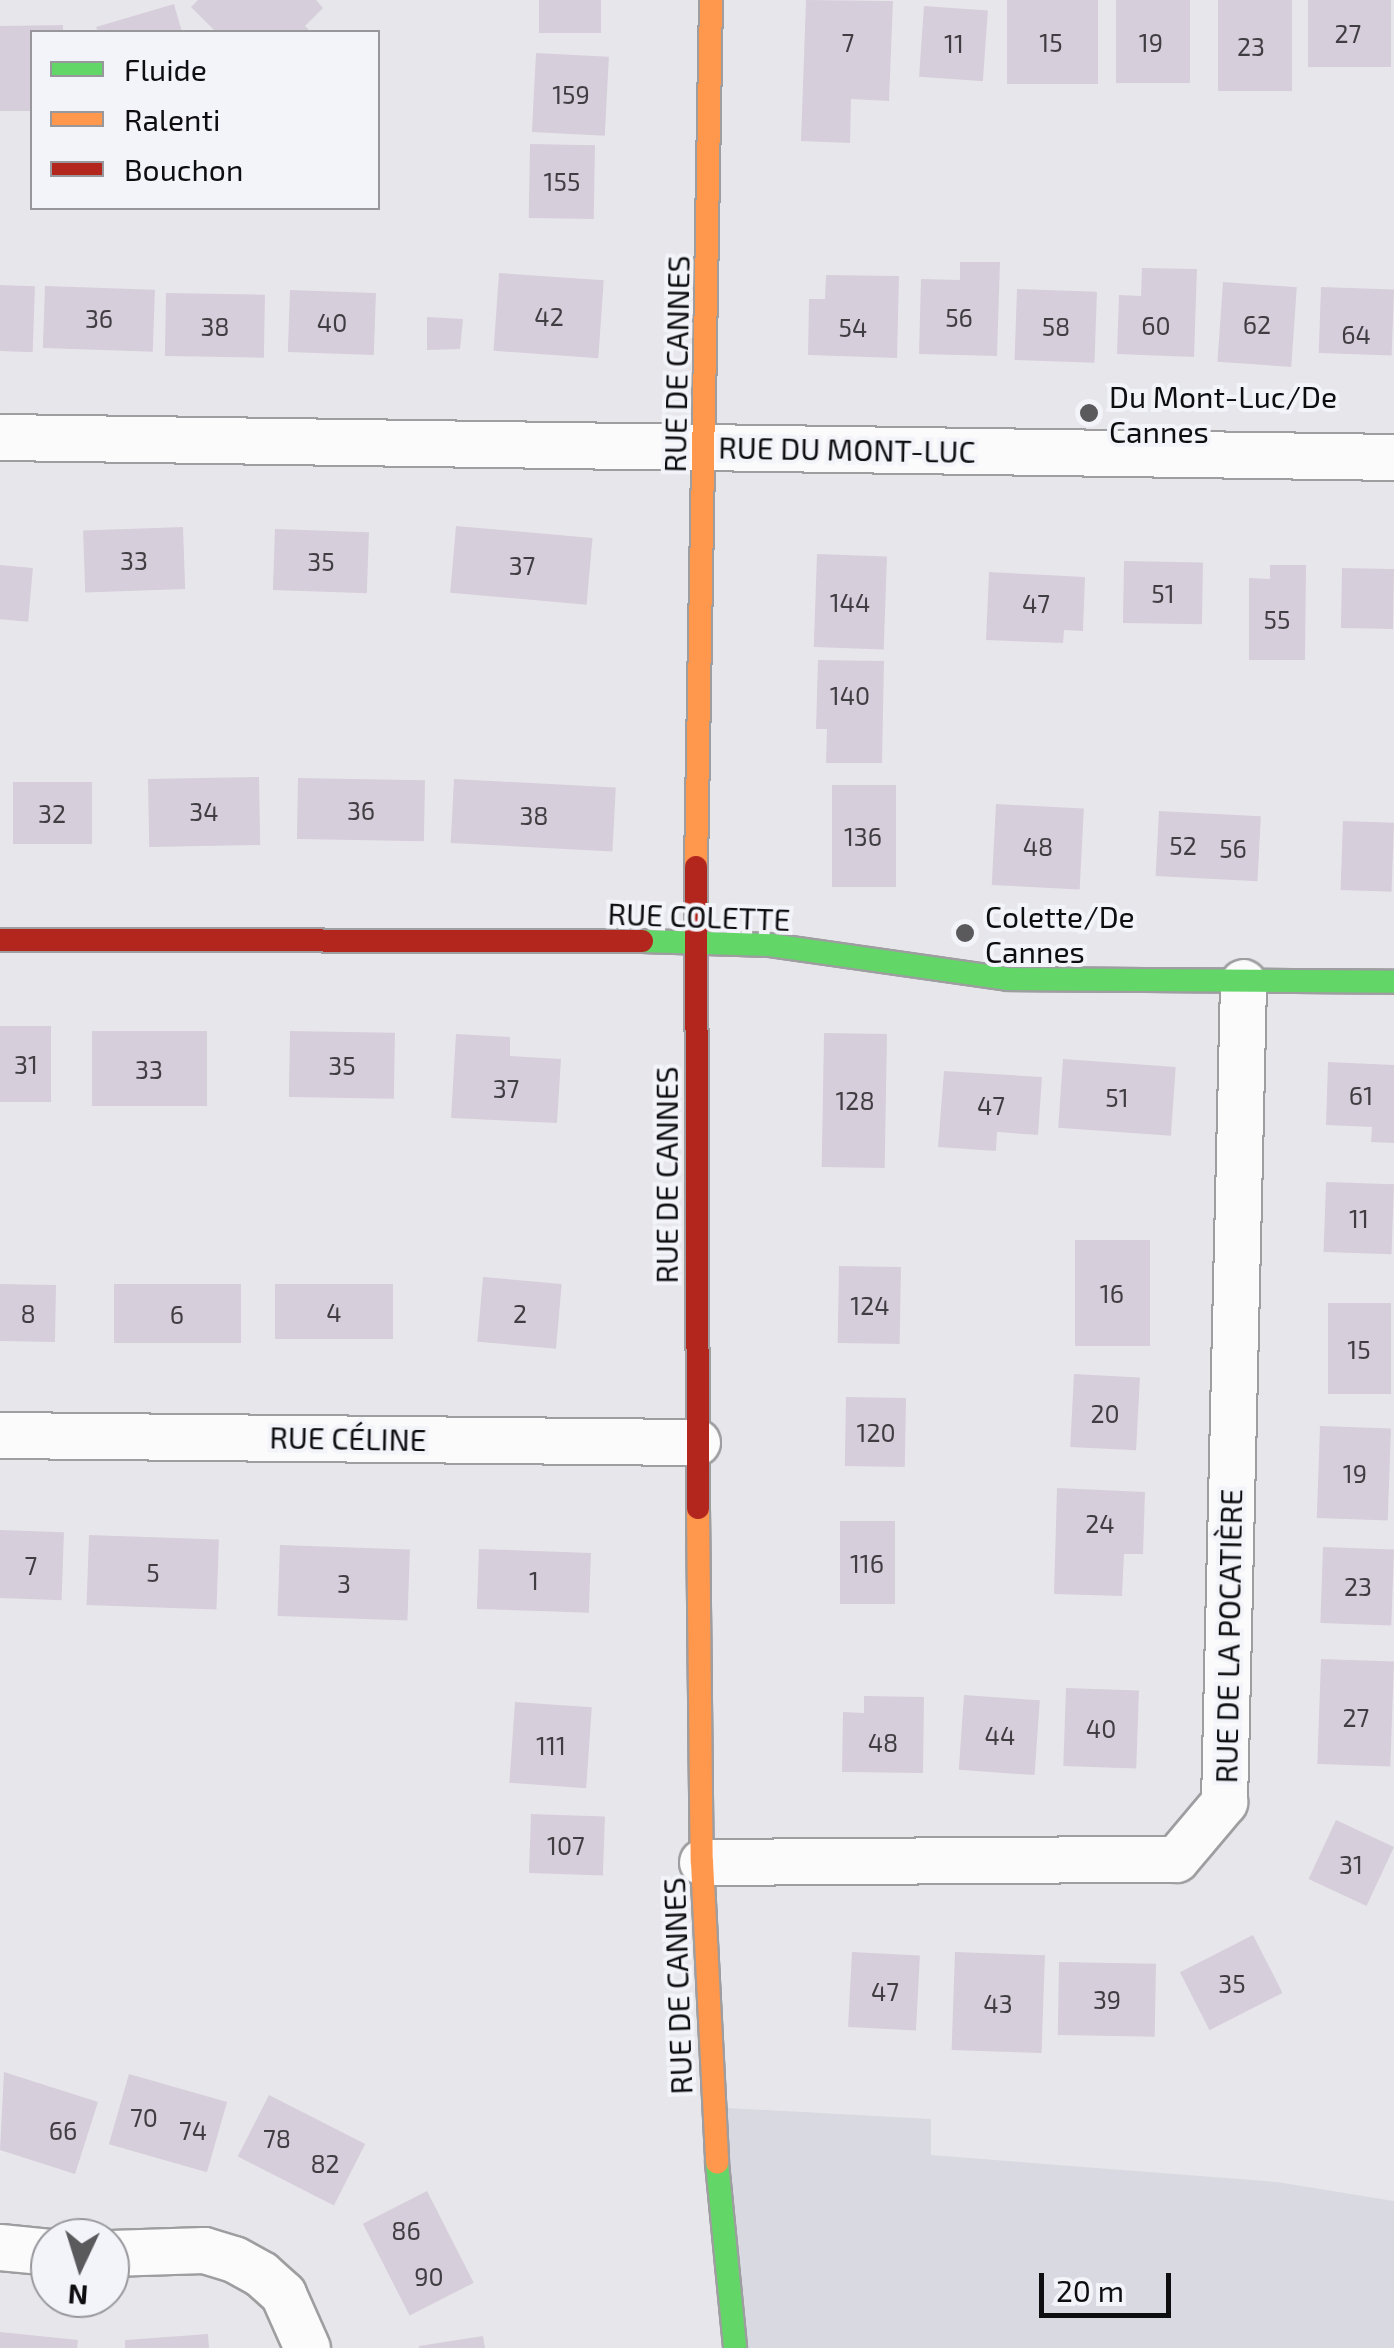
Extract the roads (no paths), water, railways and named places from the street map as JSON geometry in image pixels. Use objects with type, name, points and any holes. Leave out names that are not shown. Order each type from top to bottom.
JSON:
[{"type":"street","name":"RUE DE CANNES","points":[[711,0],[695,941],[696,1442],[702,1862],[716,2184],[735,2348]]},
{"type":"street","name":"RUE DU MONT-LUC","points":[[0,437],[1394,457]]},
{"type":"street","name":"RUE COLETTE","points":[[0,940],[695,941],[770,945],[1008,979],[1394,982]]},
{"type":"street","name":"RUE DE LA POCATIÈRE","points":[[702,1862],[1176,1859],[1224,1802],[1243,982]]},
{"type":"street","name":"RUE CÉLINE","points":[[0,1435],[696,1442]]},
{"type":"street","points":[[0,2247],[30,2250]]},
{"type":"street","points":[[130,2253],[204,2250],[234,2259],[261,2274],[283,2294],[307,2348]]},
{"type":"place","name":"Du Mont-Luc/De Cannes","points":[[1089,413]]},
{"type":"place","name":"Colette/De Cannes","points":[[965,933]]}]
